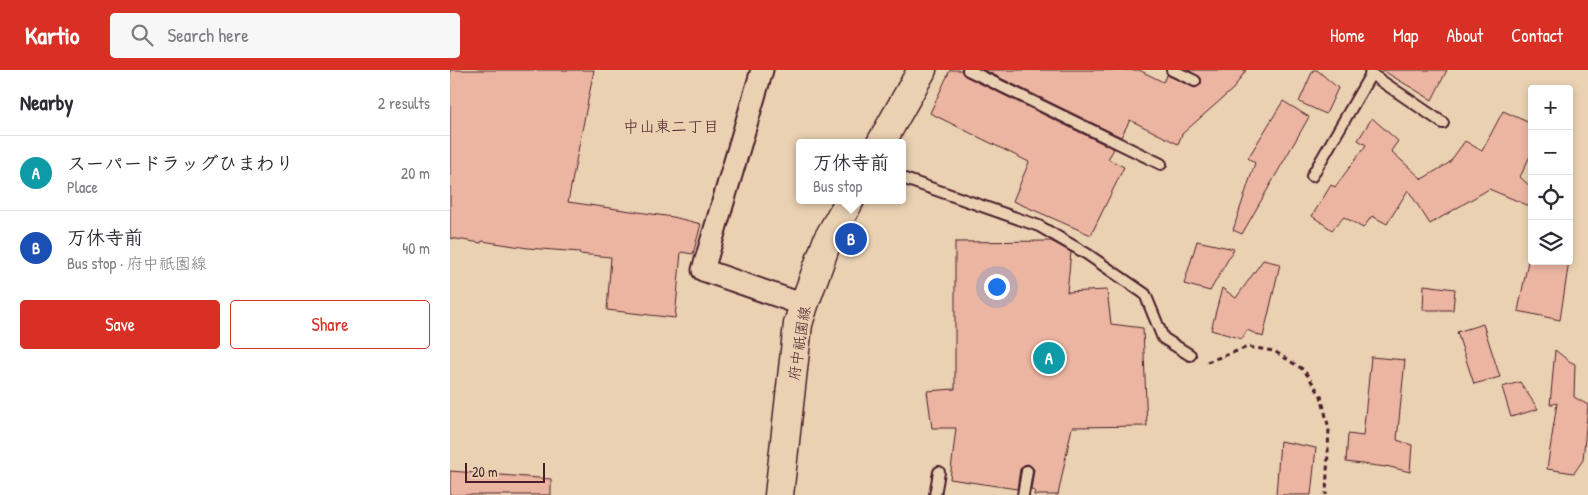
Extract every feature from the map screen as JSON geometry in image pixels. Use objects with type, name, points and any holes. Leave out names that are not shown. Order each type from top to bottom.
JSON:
[{"type":"main road","points":[[884,139],[922,70]]},
{"type":"main road","name":"府中祇園線","points":[[779,495],[798,324],[828,238],[848,204]]},
{"type":"street","points":[[762,70],[704,270],[804,305]]},
{"type":"lane","points":[[968,70],[1161,164]]},
{"type":"lane","points":[[1172,70],[1195,81]]},
{"type":"lane","points":[[1312,176],[1371,72],[1443,123]]},
{"type":"lane","points":[[906,179],[1039,226],[1088,254],[1145,294],[1164,338],[1190,354]]},
{"type":"lane","points":[[1023,495],[1026,471]]},
{"type":"lane","points":[[935,495],[938,472]]},
{"type":"path","points":[[1190,354],[1207,362],[1248,347],[1274,351],[1304,370],[1321,396],[1330,429],[1326,495]]},
{"type":"building","points":[[450,70],[594,70],[568,202],[673,217],[701,224],[693,254],[681,252],[675,318],[607,310],[611,257],[450,238]]},
{"type":"building","points":[[950,70],[961,70],[965,76],[1114,149],[1108,159],[1124,167],[1091,235],[1013,201],[1029,162],[930,113]]},
{"type":"building","points":[[984,70],[1139,70],[1163,82],[1167,75],[1195,88],[1201,84],[1201,78],[1188,70],[1246,70],[1233,89],[1182,134],[1178,144],[1130,120],[1121,137]]},
{"type":"building","points":[[1313,70],[1317,70],[1338,88],[1326,114],[1299,102]]},
{"type":"building","points":[[1382,70],[1447,70],[1432,100]]},
{"type":"building","points":[[1283,101],[1309,117],[1242,234],[1233,230],[1255,163],[1248,158]]},
{"type":"building","points":[[1503,111],[1528,122],[1528,160],[1520,177],[1528,184],[1528,205],[1489,189],[1430,224],[1408,190],[1387,224],[1372,216],[1363,228],[1344,217],[1332,230],[1312,216],[1331,185],[1335,187],[1366,145],[1358,140],[1372,118],[1398,141],[1391,151],[1422,179],[1449,163],[1465,141],[1482,151]]},
{"type":"building","points":[[1051,241],[1071,252],[1067,292],[1107,290],[1111,324],[1143,328],[1147,426],[1072,427],[1058,495],[1034,495],[1035,491],[1031,490],[1034,469],[1028,464],[1020,469],[1017,489],[950,479],[956,428],[932,428],[927,391],[955,389],[955,242]]},
{"type":"building","points":[[1197,241],[1234,249],[1210,291],[1184,284]]},
{"type":"building","points":[[1263,260],[1280,264],[1263,337],[1247,330],[1242,339],[1211,330],[1222,288],[1236,298]]},
{"type":"building","points":[[1528,261],[1528,265],[1568,265],[1560,320],[1518,311]]},
{"type":"building","points":[[1424,285],[1455,289],[1453,310],[1423,310]]},
{"type":"building","points":[[1483,324],[1500,377],[1474,384],[1457,332]]},
{"type":"building","points":[[1555,350],[1575,364],[1574,397],[1588,405],[1583,460],[1574,473],[1547,469],[1557,403],[1550,405]]},
{"type":"building","points":[[1371,357],[1405,360],[1397,440],[1412,445],[1410,472],[1386,466],[1346,462],[1348,434],[1363,436]]},
{"type":"building","points":[[1520,382],[1538,409],[1511,417],[1502,387]]},
{"type":"building","points":[[1280,441],[1316,448],[1311,495],[1276,495]]},
{"type":"building","points":[[450,471],[551,479],[551,495],[450,495]]},
{"type":"place","name":"万休寺前","points":[[851,239]]},
{"type":"place","name":"スーパードラッグひまわり","points":[[1049,358]]},
{"type":"district","name":"中山東二丁目","points":[[671,126]]}]
